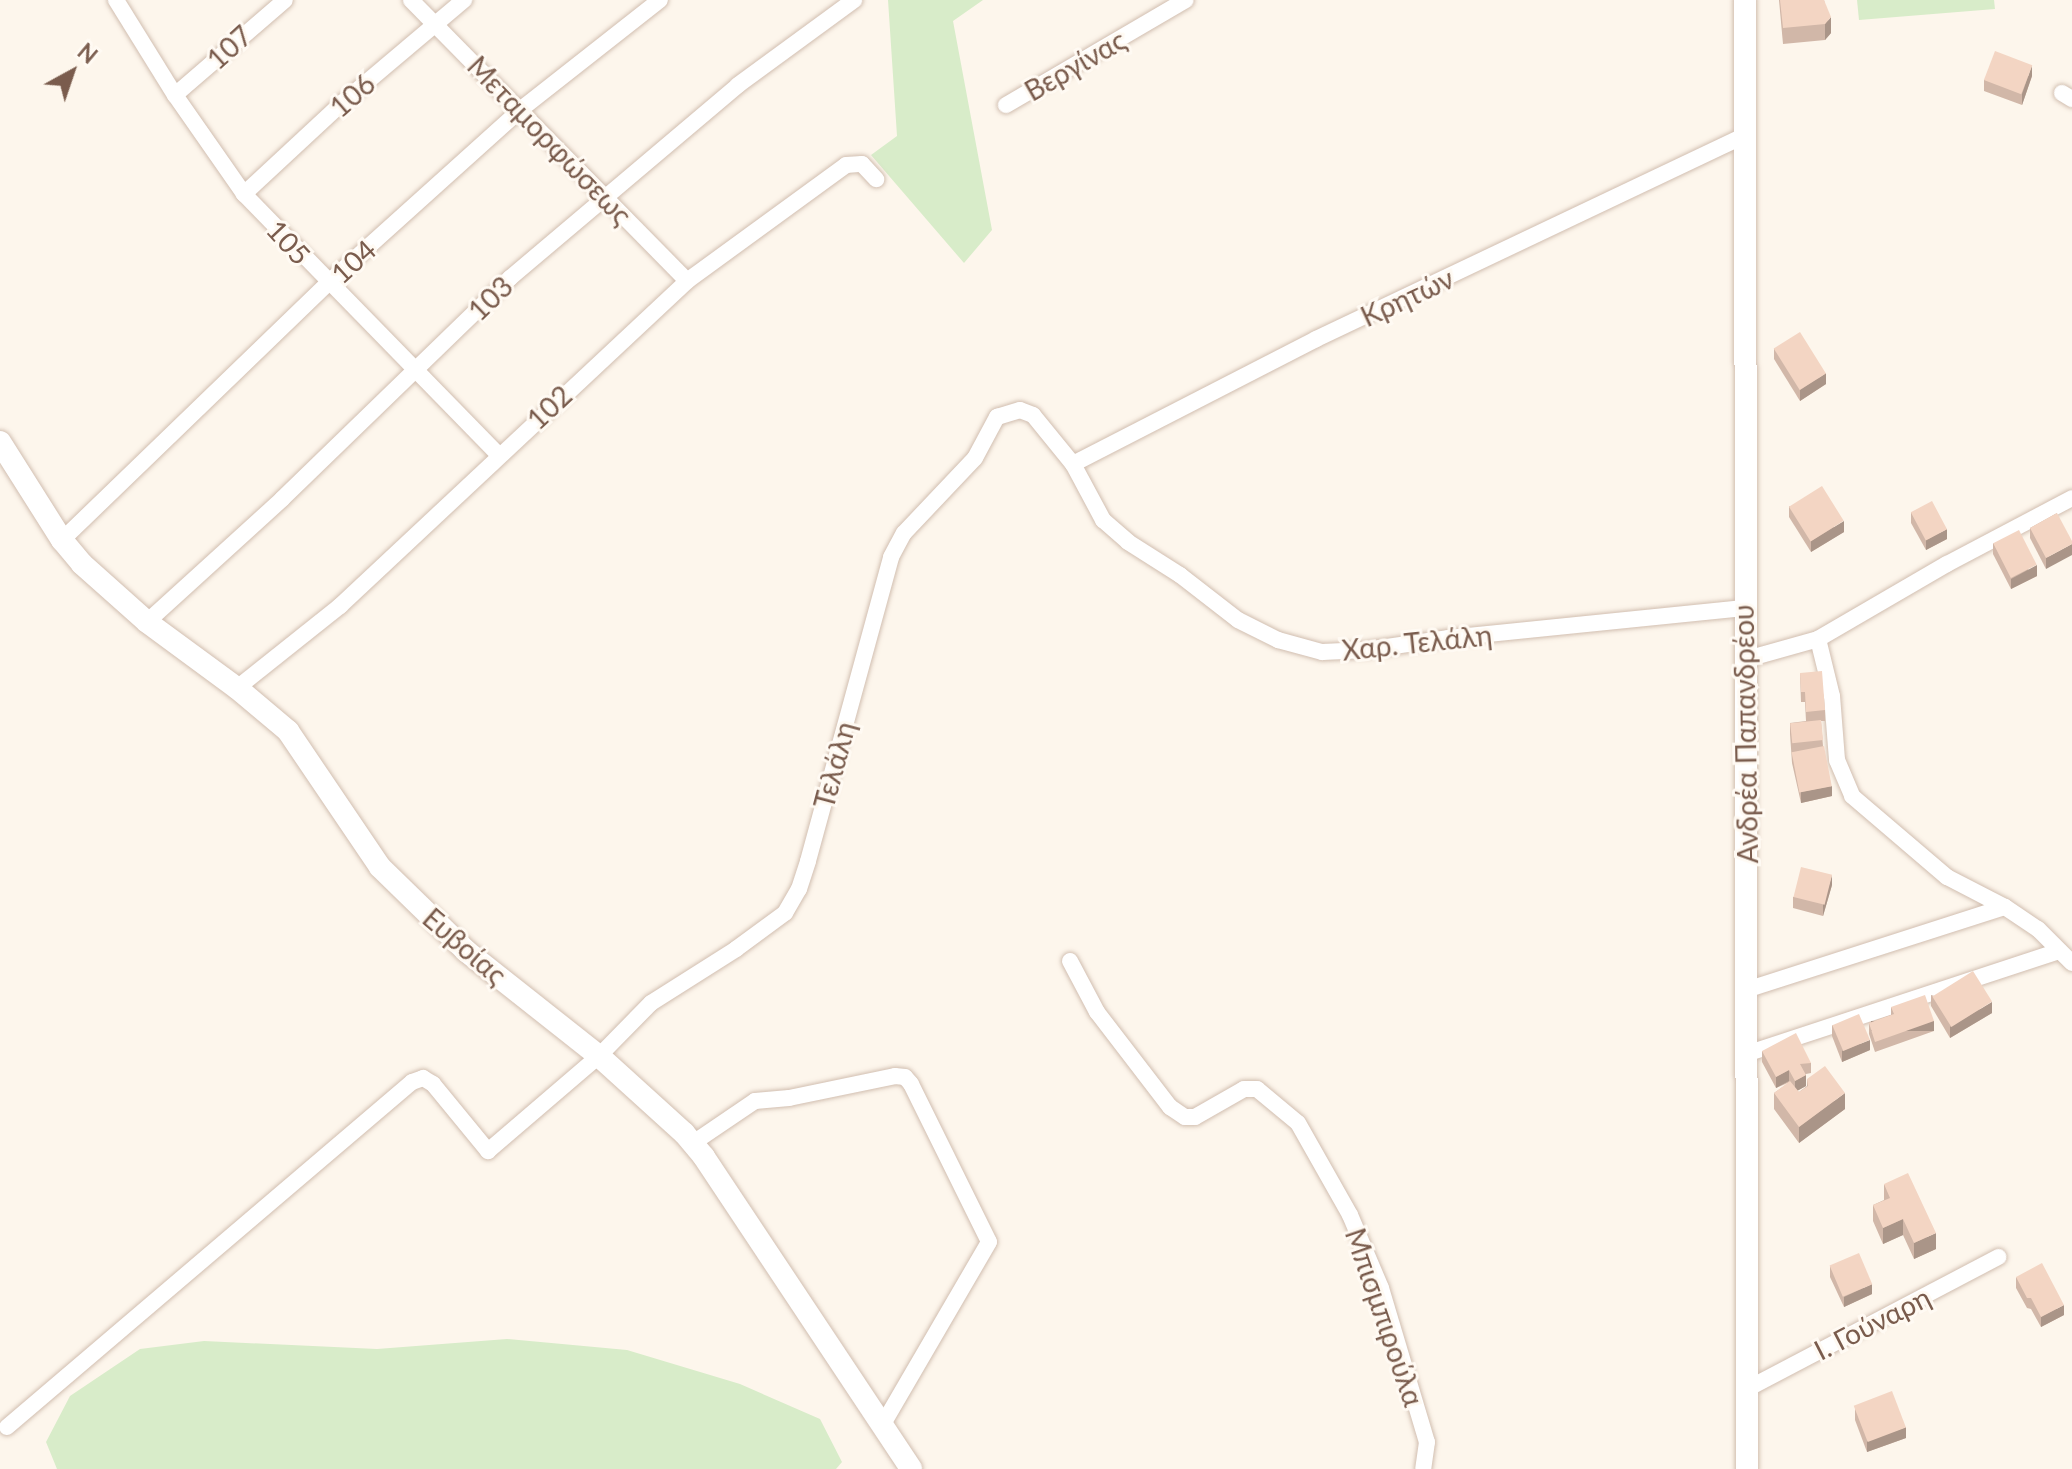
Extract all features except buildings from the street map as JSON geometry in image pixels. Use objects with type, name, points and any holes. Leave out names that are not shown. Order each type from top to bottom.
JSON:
[{"type":"main road","name":"Ανδρέα Παπανδρέου","points":[[1745,0],[1743,608],[1747,659],[1747,1469]]},
{"type":"main road","name":"Ευβοίας","points":[[0,442],[62,540],[103,584],[147,622],[237,688],[296,741],[389,877],[466,951],[599,1056],[693,1143],[911,1469]]},
{"type":"street","name":"105","points":[[116,0],[175,95],[244,194],[498,454]]},
{"type":"street","name":"107","points":[[175,95],[285,0]]},
{"type":"street","name":"Μεταμορφώσεως","points":[[411,0],[687,281]]},
{"type":"street","name":"106","points":[[244,194],[464,0]]},
{"type":"street","name":"104","points":[[62,540],[328,283],[520,110],[660,0]]},
{"type":"street","name":"103","points":[[147,622],[418,370],[510,278],[738,85],[854,0]]},
{"type":"street","name":"Βεργίνας","points":[[1006,105],[1186,0]]},
{"type":"street","name":"Κρητών","points":[[1073,464],[1302,345],[1743,136]]},
{"type":"street","name":"102","points":[[237,688],[340,606],[498,454],[687,281],[846,165],[862,164],[876,179]]},
{"type":"street","name":"Χαρ. Τελάλη","points":[[997,417],[1016,411],[1029,412],[1073,464],[1103,520],[1128,542],[1180,575],[1238,620],[1278,640],[1322,652],[1743,608]]},
{"type":"street","name":"Τελάλη","points":[[7,1427],[412,1082],[423,1078],[433,1084],[488,1151],[599,1056],[651,1003],[736,949],[771,924],[793,902],[808,861],[891,557],[904,533],[975,458],[997,417]]},
{"type":"street","points":[[1747,659],[1818,639],[1947,564],[2072,498]]},
{"type":"street","points":[[1746,1054],[2066,957],[2038,929],[2005,907],[1947,877],[1852,796],[1837,760],[1832,696],[1818,639]]},
{"type":"street","points":[[1746,990],[2005,907]]},
{"type":"street","name":"Μπισμπιρούλα","points":[[1070,961],[1097,1012],[1170,1107],[1185,1117],[1195,1117],[1244,1089],[1257,1089],[1298,1123],[1350,1215],[1381,1288],[1427,1442],[1423,1469]]},
{"type":"street","points":[[693,1143],[755,1101],[789,1098],[895,1076],[905,1077],[911,1084],[989,1242],[882,1426]]},
{"type":"street","name":"Ι. Γούναρη","points":[[1747,1389],[1998,1257]]},
{"type":"green space","points":[[888,0],[983,0],[953,21],[992,230],[964,263],[871,155],[897,136]]},
{"type":"green space","points":[[1857,0],[1994,0],[1995,9],[1859,20]]},
{"type":"green space","points":[[507,1339],[627,1350],[740,1384],[820,1419],[842,1462],[836,1469],[57,1469],[46,1442],[70,1396],[140,1349],[204,1341],[377,1349]]}]
